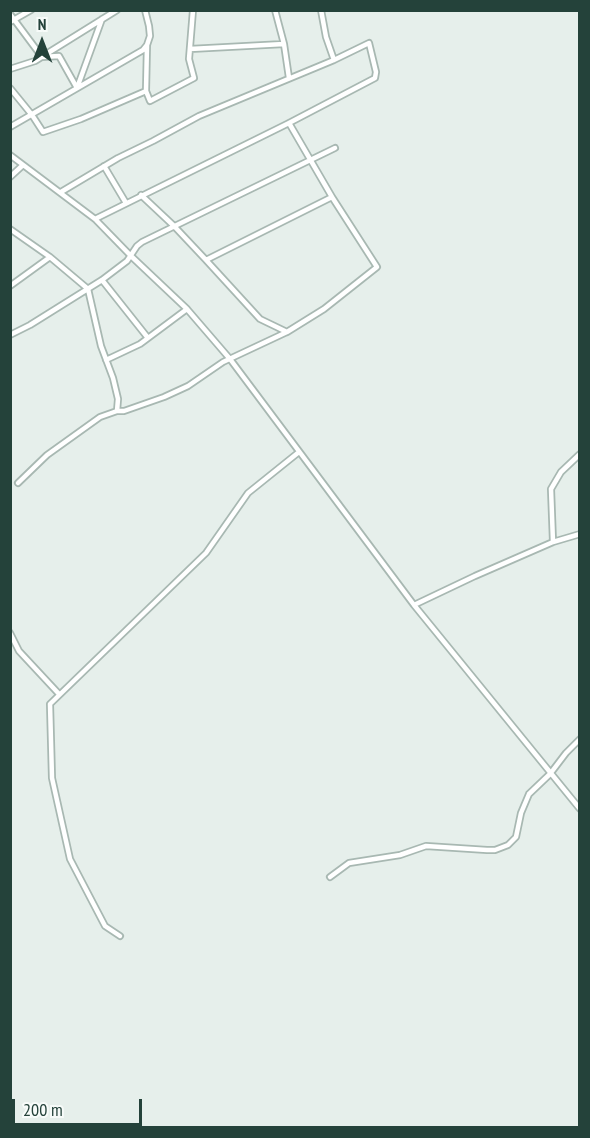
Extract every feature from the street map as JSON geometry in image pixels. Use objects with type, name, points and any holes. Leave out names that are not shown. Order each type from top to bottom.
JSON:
[{"type":"street","points":[[13,21],[31,10]]},
{"type":"street","points":[[10,69],[35,61],[117,10]]},
{"type":"street","points":[[145,10],[150,36],[147,45],[146,91],[150,101],[194,78],[189,59],[193,10]]},
{"type":"street","points":[[275,10],[284,44],[289,78]]},
{"type":"street","points":[[321,10],[326,37],[334,60]]},
{"type":"street","points":[[10,14],[42,57]]},
{"type":"street","points":[[77,88],[102,19]]},
{"type":"street","points":[[61,192],[104,166],[199,116],[334,60],[369,43],[376,72],[375,78],[95,219]]},
{"type":"street","points":[[190,49],[284,44]]},
{"type":"street","points":[[10,128],[143,50],[147,45]]},
{"type":"street","points":[[42,57],[59,56],[77,88]]},
{"type":"street","points":[[10,88],[32,115],[42,132],[81,119],[146,91]]},
{"type":"street","points":[[18,483],[47,454],[94,420],[164,397],[188,386],[223,362],[287,332],[324,309],[377,267],[309,160],[289,123]]},
{"type":"street","points":[[10,335],[102,280],[131,256],[142,242],[335,148]]},
{"type":"street","points":[[10,155],[95,219],[187,309],[230,359],[414,605],[579,809]]},
{"type":"street","points":[[10,177],[23,165]]},
{"type":"street","points":[[104,166],[126,203]]},
{"type":"street","points":[[141,195],[174,226],[260,320],[287,332]]},
{"type":"street","points":[[206,260],[332,197]]},
{"type":"street","points":[[10,229],[50,257],[88,289],[100,346],[113,378],[118,399],[117,411]]},
{"type":"street","points":[[10,286],[50,257]]},
{"type":"street","points":[[102,280],[148,338]]},
{"type":"street","points":[[106,360],[140,344],[187,309]]},
{"type":"street","points":[[120,936],[105,926],[70,858],[52,778],[50,704],[206,553],[248,493],[299,452]]},
{"type":"street","points":[[553,542],[551,489],[561,472],[579,454]]},
{"type":"street","points":[[414,605],[553,542],[579,534]]},
{"type":"street","points":[[10,633],[19,651],[58,694]]},
{"type":"street","points":[[330,877],[349,863],[400,855],[426,846],[495,850],[508,845],[516,837],[521,813],[529,794],[550,774],[579,740]]}]
